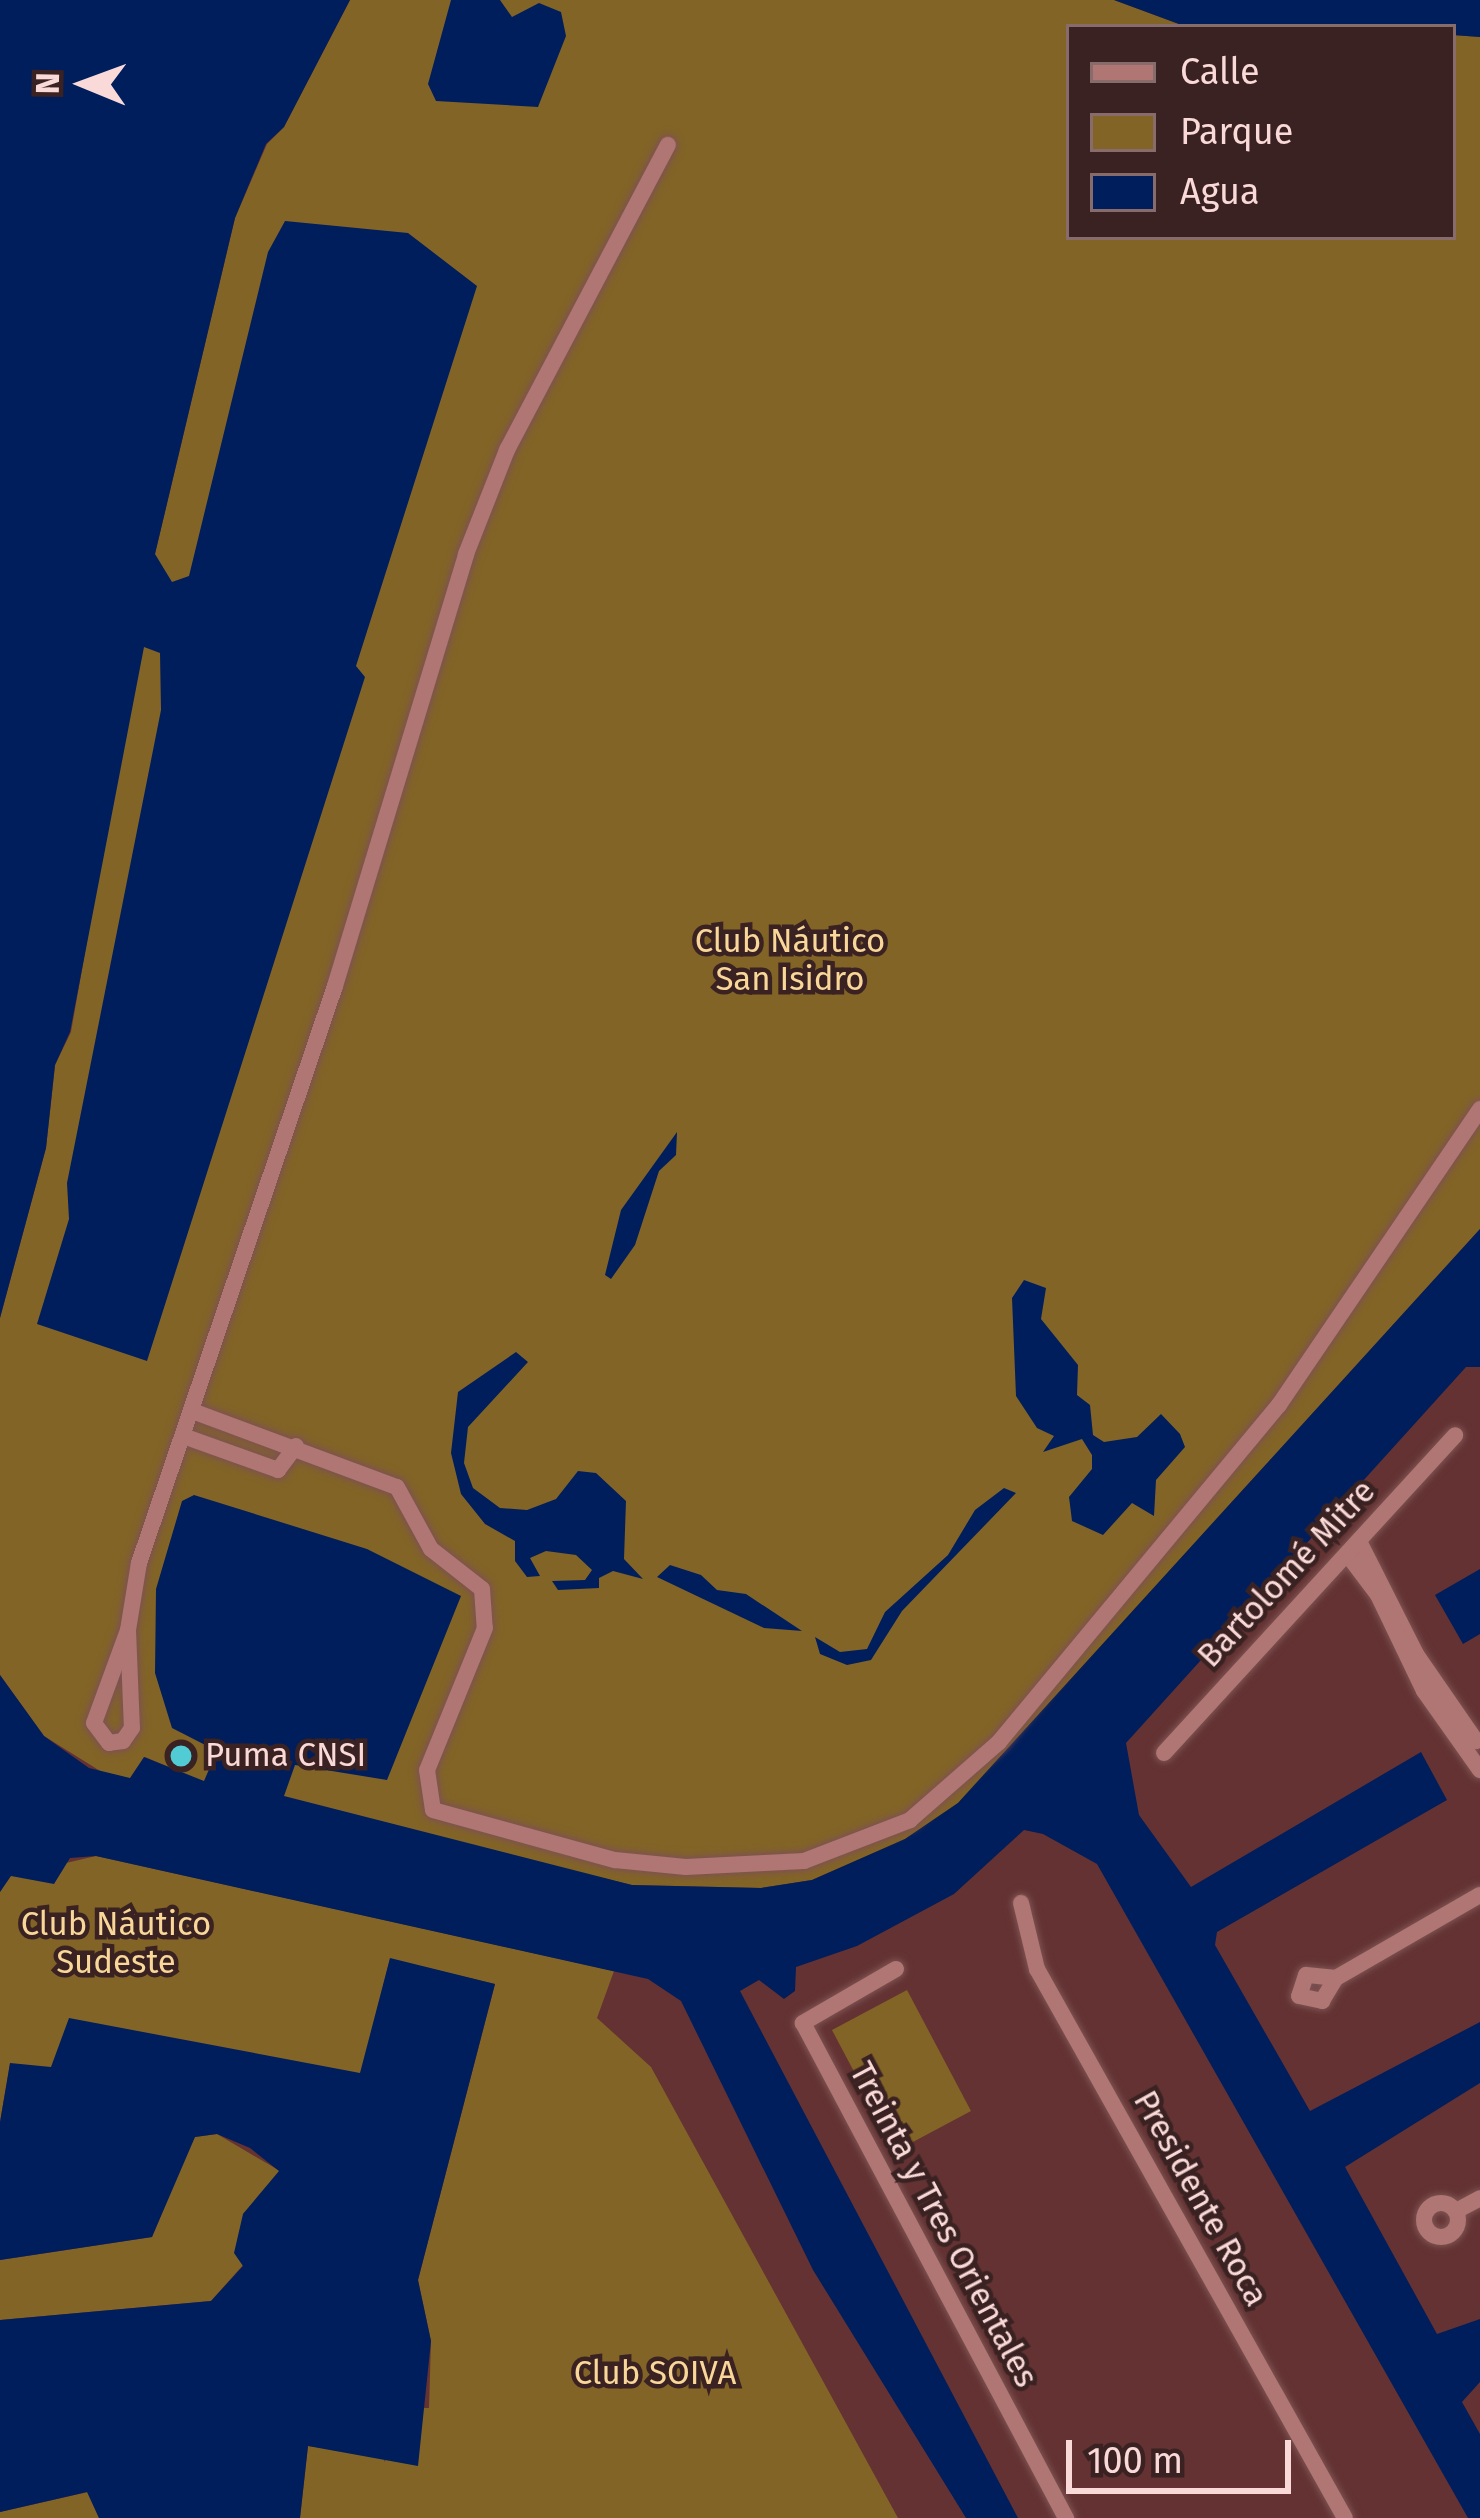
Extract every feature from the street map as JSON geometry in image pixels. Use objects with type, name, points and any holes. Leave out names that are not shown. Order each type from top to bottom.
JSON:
[{"type":"street","points":[[128,1630],[132,1728],[124,1741],[110,1743],[94,1724],[128,1630],[139,1563],[195,1412],[466,554],[507,451],[668,145]]},
{"type":"street","points":[[195,1412],[397,1487],[431,1549],[476,1581],[487,1600],[485,1628],[427,1770],[433,1810],[653,1865],[778,1865],[828,1855],[910,1820],[999,1742],[1279,1405],[1480,1109]]},
{"type":"street","name":"Bartolomé Mitre","points":[[1163,1753],[1455,1435]]},
{"type":"street","points":[[186,1437],[278,1470],[296,1446]]},
{"type":"street","points":[[1353,1548],[1435,1706],[1478,1748],[1480,1770]]},
{"type":"street","points":[[1328,1982],[1480,1895]]},
{"type":"street","name":"Presidente Roca","points":[[1021,1903],[1037,1969],[1345,2518]]},
{"type":"street","name":"Treinta y Tres Orientales","points":[[896,1969],[803,2023],[1066,2518]]},
{"type":"street","points":[[1456,2211],[1480,2198]]},
{"type":"green space","name":"Club Náutico San Isidro","points":[[350,0],[1114,0],[1179,24],[1066,24],[1066,240],[1456,240],[1456,35],[1480,37],[1480,1229],[958,1803],[905,1839],[812,1880],[761,1888],[632,1885],[203,1782],[145,1757],[131,1778],[113,1779],[44,1736],[0,1675],[0,1318],[46,1148],[55,1065],[71,1032],[155,554],[235,218],[267,144],[284,127]]},
{"type":"green space","points":[[96,1856],[614,1971],[597,2018],[651,2067],[898,2518],[300,2518],[308,2446],[385,2456],[384,2462],[417,2421],[418,2408],[429,2408],[431,2341],[418,2280],[495,1984],[390,1959],[361,2074],[70,2019],[51,2068],[10,2064],[0,2122],[0,1892],[10,1876]]},
{"type":"green space","points":[[907,1990],[971,2111],[896,2151],[832,2030]]},
{"type":"green space","points":[[217,2134],[280,2171],[243,2214],[243,2265],[211,2301],[0,2320],[0,2260],[152,2237],[189,2146],[195,2137]]},
{"type":"green space","points":[[88,2492],[99,2518],[0,2518],[0,2512]]},
{"type":"water","points":[[0,0],[350,0],[284,127],[266,144],[235,218],[155,554],[172,582],[189,576],[268,252],[285,221],[408,233],[477,286],[356,666],[365,677],[147,1361],[37,1324],[69,1219],[67,1183],[161,710],[160,653],[144,647],[70,1032],[55,1065],[46,1148],[0,1318]]},
{"type":"water","points":[[451,0],[500,0],[512,17],[539,3],[561,12],[566,36],[538,107],[436,101],[428,84]]},
{"type":"water","points":[[1114,0],[1480,0],[1480,37],[1456,35],[1456,24],[1179,24]]},
{"type":"water","points":[[677,1132],[676,1155],[659,1171],[635,1245],[611,1279],[605,1275],[621,1210]]},
{"type":"water","points":[[1480,1229],[1480,1367],[1466,1367],[1126,1743],[1139,1815],[1191,1887],[1421,1752],[1447,1800],[1217,1932],[1215,1945],[1310,2111],[1480,2022],[1480,2083],[1345,2167],[1437,2334],[1480,2319],[1480,2382],[1462,2402],[1480,2434],[1480,2518],[1468,2518],[1097,1864],[1043,1834],[1024,1830],[954,1894],[857,1946],[796,1967],[795,1991],[784,1999],[759,1980],[740,1991],[1018,2518],[966,2518],[813,2270],[681,2001],[648,1979],[96,1856],[70,1858],[54,1884],[11,1876],[0,1892],[0,1675],[44,1736],[89,1768],[130,1778],[144,1757],[204,1781],[217,1751],[172,1728],[155,1673],[156,1589],[182,1501],[194,1495],[367,1549],[461,1596],[387,1780],[295,1765],[284,1796],[632,1885],[761,1888],[812,1880],[905,1839],[958,1803]]},
{"type":"water","points":[[1024,1280],[1046,1288],[1041,1319],[1078,1365],[1077,1395],[1090,1405],[1093,1435],[1104,1442],[1137,1437],[1161,1414],[1180,1434],[1185,1447],[1156,1480],[1154,1516],[1132,1503],[1103,1535],[1072,1521],[1069,1497],[1092,1469],[1092,1455],[1082,1439],[1043,1452],[1054,1436],[1037,1428],[1016,1396],[1012,1298]]},
{"type":"water","points":[[516,1352],[528,1362],[468,1427],[464,1463],[473,1488],[500,1508],[527,1510],[556,1499],[578,1471],[596,1473],[626,1501],[624,1559],[643,1579],[613,1571],[599,1578],[599,1588],[558,1590],[552,1581],[585,1580],[592,1570],[576,1555],[546,1551],[530,1558],[540,1576],[527,1577],[515,1561],[515,1541],[485,1524],[461,1494],[451,1453],[458,1392]]},
{"type":"water","points":[[1004,1488],[1016,1493],[902,1611],[871,1660],[847,1665],[820,1654],[815,1637],[840,1652],[867,1649],[885,1612],[948,1555],[975,1510]]},
{"type":"water","points":[[670,1565],[701,1575],[717,1590],[746,1594],[802,1631],[764,1628],[657,1577]]},
{"type":"water","points":[[1480,1569],[1480,1634],[1463,1644],[1435,1595]]},
{"type":"water","points":[[390,1958],[495,1984],[418,2280],[431,2341],[418,2466],[308,2446],[300,2518],[99,2518],[87,2492],[0,2512],[0,2320],[211,2301],[243,2266],[234,2253],[243,2214],[279,2171],[250,2148],[217,2134],[195,2137],[152,2237],[0,2260],[0,2122],[10,2063],[51,2067],[69,2018],[360,2073]]},
{"type":"place","name":"Puma CNSI","points":[[181,1756]]},
{"type":"park label","name":"Club Náutico Sudeste","points":[[116,1944]]},
{"type":"park label","name":"Club SOIVA","points":[[655,2374]]}]
